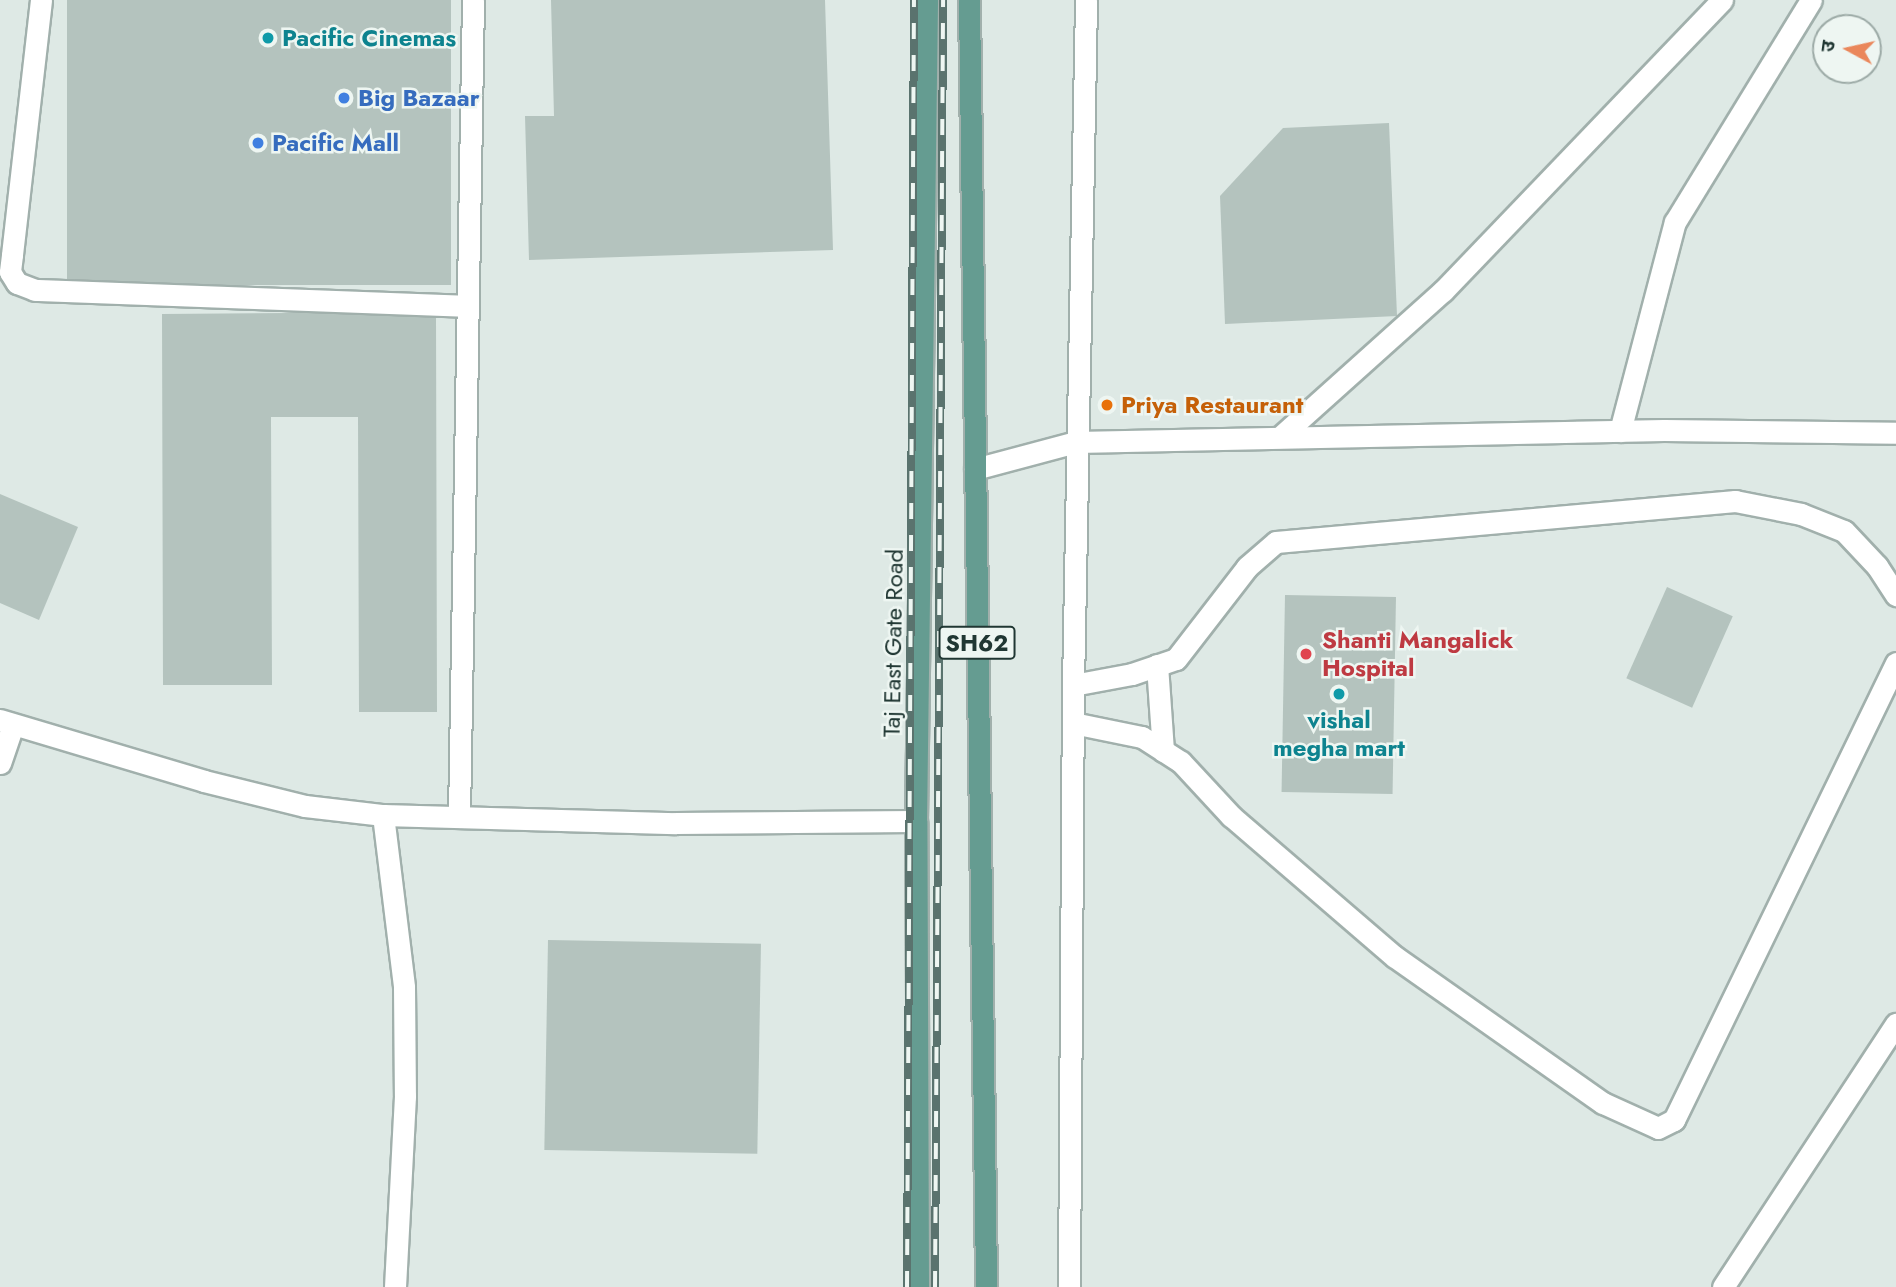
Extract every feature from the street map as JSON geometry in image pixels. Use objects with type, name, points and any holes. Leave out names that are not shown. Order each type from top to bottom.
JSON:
[{"type":"main road","name":"Taj East Gate Road","points":[[918,1287],[916,821],[927,0]]},
{"type":"main road","name":"SH62","points":[[969,0],[986,1287]]},
{"type":"street","points":[[41,0],[10,272],[17,283],[35,290],[467,306]]},
{"type":"street","points":[[458,817],[473,0]]},
{"type":"street","points":[[1069,1287],[1076,442],[1086,0]]},
{"type":"street","points":[[1280,437],[1443,291],[1722,0]]},
{"type":"street","points":[[1620,431],[1675,222],[1811,0]]},
{"type":"street","points":[[975,468],[1076,442],[1620,431],[1896,433]]},
{"type":"street","points":[[1073,685],[1176,659],[1247,567],[1276,542],[1735,501],[1801,514],[1844,531],[1877,566],[1896,595]]},
{"type":"street","points":[[1073,723],[1142,737],[1163,751],[1395,957],[1603,1103],[1658,1128],[1674,1120],[1896,663]]},
{"type":"street","points":[[1157,665],[1163,751]]},
{"type":"street","points":[[0,763],[7,722],[204,781],[305,806],[383,815],[676,823],[916,821]]},
{"type":"street","points":[[383,815],[404,987],[405,1096],[395,1287]]},
{"type":"street","points":[[1723,1287],[1895,1026]]},
{"type":"building","name":"Pacific Mall","points":[[67,0],[451,0],[451,285],[67,285]]},
{"type":"building","points":[[551,0],[825,0],[833,250],[529,260],[525,116],[554,116]]},
{"type":"building","points":[[1389,123],[1397,316],[1225,324],[1220,196],[1283,128]]},
{"type":"building","points":[[436,312],[437,712],[359,712],[358,417],[271,417],[272,685],[163,685],[162,314]]},
{"type":"building","points":[[0,494],[78,527],[39,620],[0,603]]},
{"type":"building","points":[[1667,587],[1733,616],[1692,708],[1626,678]]},
{"type":"building","name":"vishal megha mart","points":[[1285,595],[1396,597],[1393,794],[1282,792]]},
{"type":"building","points":[[548,940],[761,944],[757,1154],[544,1150]]},
{"type":"railway","points":[[907,1287],[914,0]]},
{"type":"railway","points":[[935,1287],[943,0]]},
{"type":"place","name":"Pacific Cinemas","points":[[268,38]]},
{"type":"place","name":"Big Bazaar","points":[[344,98]]},
{"type":"place","name":"Pacific Mall","points":[[258,143]]},
{"type":"place","name":"Priya Restaurant","points":[[1107,405]]},
{"type":"place","name":"Shanti Mangalick Hospital","points":[[1306,654]]},
{"type":"place","name":"vishal megha mart","points":[[1339,694]]}]
